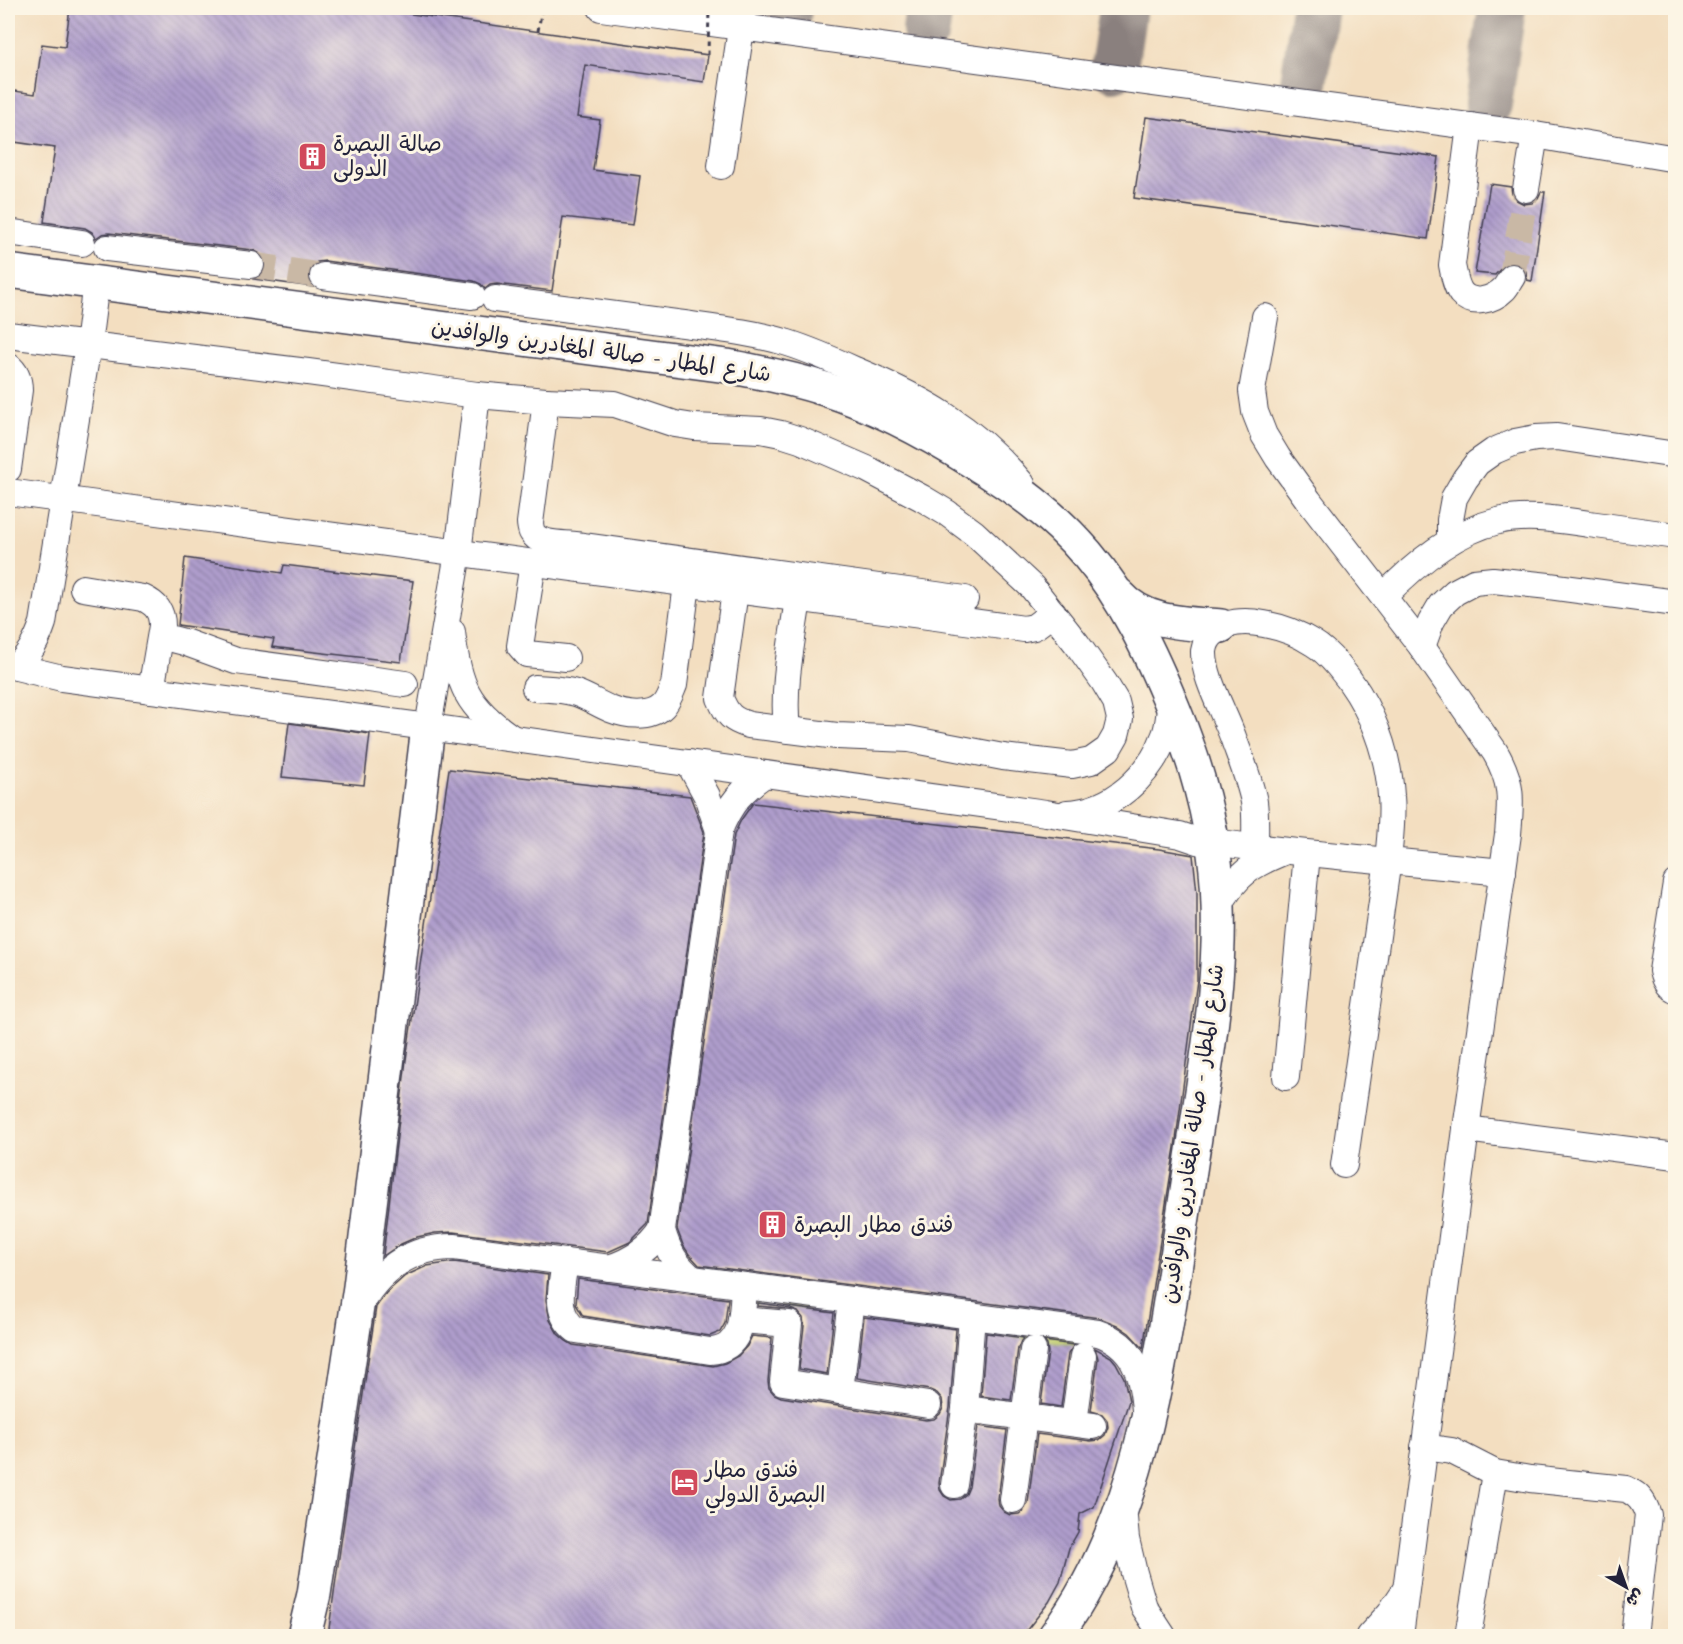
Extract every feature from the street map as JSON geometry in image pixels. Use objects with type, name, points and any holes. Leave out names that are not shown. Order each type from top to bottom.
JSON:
[{"type":"highway","name":"شارع المطار - صالة المغادرين والوافدين","points":[[8,271],[727,366],[774,375],[829,390],[883,412],[930,435],[1017,489],[1050,515],[1088,555],[1125,607],[1147,648],[1171,702],[1196,768],[1213,844],[1218,906],[1216,978],[1209,1041],[1166,1331],[1146,1422],[1123,1504],[1105,1548],[1085,1590],[1055,1636]]},
{"type":"highway","points":[[1104,577],[1126,602],[1145,615],[1221,626]]},
{"type":"highway","points":[[304,1636],[314,1594],[357,1310],[428,727]]},
{"type":"lane","points":[[601,8],[743,17],[1535,135],[1676,159]]},
{"type":"lane","points":[[721,166],[743,17]]},
{"type":"lane","points":[[1470,126],[1452,265],[1455,280],[1462,294],[1476,301],[1491,298],[1504,289],[1512,277]]},
{"type":"lane","points":[[1526,189],[1535,135]]},
{"type":"lane","points":[[8,232],[82,243]]},
{"type":"lane","points":[[107,248],[251,265]]},
{"type":"lane","points":[[323,276],[733,331],[786,342],[890,385],[932,406],[963,427],[1007,466],[1050,515]]},
{"type":"lane","points":[[12,666],[29,654],[37,641],[43,623],[96,282]]},
{"type":"lane","points":[[1264,317],[1252,391],[1255,412],[1264,435],[1303,494],[1384,596],[1491,745],[1504,768],[1510,785],[1511,804],[1503,872],[1466,1129],[1400,1636]]},
{"type":"lane","points":[[8,335],[477,395],[615,404],[675,424],[761,430],[800,440],[867,469],[947,513],[974,533],[1005,561],[1032,587],[1104,682],[1116,702],[1120,719],[1116,735],[1108,749],[1091,761],[1072,765],[1003,757],[909,739],[837,736],[749,725],[736,721],[726,711],[720,698],[735,591]]},
{"type":"lane","points":[[8,366],[16,373],[19,381],[8,469]]},
{"type":"lane","points":[[428,727],[458,553],[477,395]]},
{"type":"lane","points":[[546,401],[530,523],[531,532],[546,542],[965,599]]},
{"type":"lane","points":[[1450,541],[1450,520],[1454,498],[1465,479],[1478,463],[1494,451],[1515,442],[1557,437],[1676,455]]},
{"type":"lane","points":[[8,492],[1024,629],[1034,627],[1053,613]]},
{"type":"lane","points":[[1384,596],[1415,567],[1450,541],[1497,521],[1520,518],[1676,536]]},
{"type":"lane","points":[[533,563],[520,646],[527,654],[566,658]]},
{"type":"lane","points":[[1422,647],[1431,622],[1441,605],[1455,592],[1474,582],[1492,580],[1676,603]]},
{"type":"lane","points":[[535,688],[561,689],[579,694],[624,713],[654,712],[663,706],[674,685],[687,584]]},
{"type":"lane","points":[[83,588],[143,598],[158,608],[162,617],[161,636],[152,690]]},
{"type":"lane","points":[[787,730],[786,694],[798,599]]},
{"type":"lane","points":[[448,606],[459,676],[472,702],[491,723],[515,740]]},
{"type":"lane","points":[[1255,847],[1254,802],[1232,735],[1208,676],[1205,661],[1204,648],[1210,636],[1221,626],[1234,622],[1276,627],[1296,634],[1315,644],[1334,662],[1359,695],[1378,734],[1389,775],[1392,797],[1388,860],[1344,1165]]},
{"type":"lane","points":[[161,636],[236,661],[405,684]]},
{"type":"lane","points":[[12,666],[62,678],[1046,813],[1180,835],[1213,844],[1503,872]]},
{"type":"lane","points":[[1046,813],[1077,812],[1107,803],[1133,785],[1153,761],[1166,733],[1171,702]]},
{"type":"lane","points":[[689,764],[707,796],[719,831]]},
{"type":"lane","points":[[609,1268],[636,1257],[657,1238],[662,1230],[719,831],[736,798],[765,774]]},
{"type":"lane","points":[[1218,906],[1235,881],[1258,862],[1297,852]]},
{"type":"lane","points":[[1286,1077],[1297,852]]},
{"type":"lane","points":[[1676,883],[1662,971],[1665,982],[1672,990],[1676,990]]},
{"type":"lane","points":[[1466,1129],[1676,1156]]},
{"type":"lane","points":[[662,1230],[674,1260],[693,1279]]},
{"type":"lane","points":[[357,1310],[366,1293],[387,1270],[415,1253],[429,1249],[454,1247],[1098,1333],[1109,1336],[1120,1344],[1139,1372],[1143,1385],[1146,1422]]},
{"type":"lane","points":[[565,1262],[561,1309],[565,1318],[576,1330],[710,1351],[718,1350],[732,1341],[741,1327],[744,1286]]},
{"type":"lane","points":[[840,1391],[851,1300]]},
{"type":"lane","points":[[954,1485],[965,1409],[972,1316]]},
{"type":"lane","points":[[741,1320],[789,1324],[783,1383],[928,1405]]},
{"type":"lane","points":[[1013,1500],[1033,1350]]},
{"type":"lane","points":[[965,1409],[1083,1424],[1083,1356]]},
{"type":"lane","points":[[1424,1447],[1452,1451],[1495,1473],[1626,1489],[1637,1494],[1645,1504],[1648,1515],[1634,1636]]},
{"type":"lane","points":[[1468,1636],[1495,1473]]},
{"type":"lane","points":[[1123,1504],[1126,1539],[1144,1607],[1163,1636]]},
{"type":"lane","points":[[1369,1636],[1390,1613],[1406,1589]]},
{"type":"path","points":[[538,31],[542,8]]},
{"type":"path","points":[[708,56],[709,8]]},
{"type":"green space","points":[[749,1294],[838,1306],[837,1316],[748,1304]]},
{"type":"green space","points":[[861,1310],[963,1323],[962,1332],[860,1319]]},
{"type":"green space","points":[[977,1325],[1084,1337],[1083,1346],[976,1334]]},
{"type":"building","name":"صالة البصرة الدولى","points":[[70,8],[368,8],[708,55],[704,82],[585,65],[577,117],[600,120],[593,170],[640,176],[633,225],[563,217],[552,291],[497,284],[485,289],[474,281],[325,261],[317,262],[308,273],[313,287],[254,279],[263,274],[266,266],[264,259],[253,250],[109,233],[96,238],[85,228],[44,222],[55,148],[8,141],[8,90],[35,94],[42,44],[65,47]]},
{"type":"building","points":[[1146,117],[1439,157],[1428,239],[1134,198]]},
{"type":"building","points":[[1490,184],[1511,187],[1516,200],[1524,204],[1532,203],[1541,192],[1545,192],[1532,281],[1527,280],[1526,271],[1521,265],[1514,262],[1505,264],[1495,275],[1475,273]]},
{"type":"building","points":[[185,558],[282,573],[284,565],[413,581],[401,662],[272,647],[274,639],[178,625]]},
{"type":"building","points":[[289,723],[370,734],[364,785],[282,777]]},
{"type":"building","points":[[449,769],[690,796],[704,832],[648,1224],[630,1242],[608,1252],[453,1232],[417,1237],[383,1256],[406,1060]]},
{"type":"building","points":[[753,803],[1159,849],[1193,855],[1197,893],[1197,980],[1175,1147],[1143,1348],[1129,1333],[1100,1318],[699,1265],[689,1254],[677,1229],[734,835]]},
{"type":"building","points":[[454,1262],[548,1275],[546,1300],[550,1320],[558,1334],[573,1345],[713,1366],[738,1356],[752,1336],[772,1338],[768,1381],[769,1388],[774,1394],[926,1420],[934,1419],[943,1408],[942,1399],[937,1393],[857,1378],[864,1317],[956,1329],[940,1490],[951,1500],[960,1499],[966,1494],[978,1426],[1007,1430],[998,1499],[999,1506],[1010,1515],[1019,1514],[1028,1503],[1037,1434],[1091,1441],[1099,1440],[1105,1435],[1108,1427],[1107,1420],[1102,1414],[1091,1411],[1098,1358],[1095,1348],[1111,1357],[1116,1363],[1124,1378],[1129,1401],[1094,1507],[1080,1514],[1078,1532],[1069,1548],[1060,1582],[1049,1602],[1022,1636],[328,1636],[376,1307],[386,1293],[405,1276],[427,1266]]},
{"type":"building","points":[[578,1279],[728,1299],[725,1323],[720,1332],[710,1336],[583,1316],[576,1304]]},
{"type":"building","points":[[758,1303],[834,1313],[827,1374],[799,1369],[804,1326],[803,1318],[798,1312],[758,1306]]},
{"type":"building","points":[[986,1333],[1024,1338],[1018,1348],[1011,1400],[981,1396]]},
{"type":"building","points":[[1044,1341],[1074,1345],[1068,1354],[1061,1407],[1041,1404],[1048,1352]]},
{"type":"taxiway","points":[[787,19],[788,8]]},
{"type":"taxiway","points":[[926,30],[929,8]]},
{"type":"taxiway","points":[[1114,68],[1123,8]]},
{"type":"taxiway","points":[[1304,83],[1315,8]]},
{"type":"taxiway","points":[[1488,104],[1502,8]]},
{"type":"tunnel","points":[[1512,277],[1526,189]]},
{"type":"tunnel","points":[[251,265],[323,276]]},
{"type":"place","name":"صالة البصرة الدولى","points":[[312,157]]},
{"type":"place","name":"فندق مطار البصرة","points":[[773,1225]]},
{"type":"place","name":"فندق مطار البصرة الدولي","points":[[684,1483]]}]
